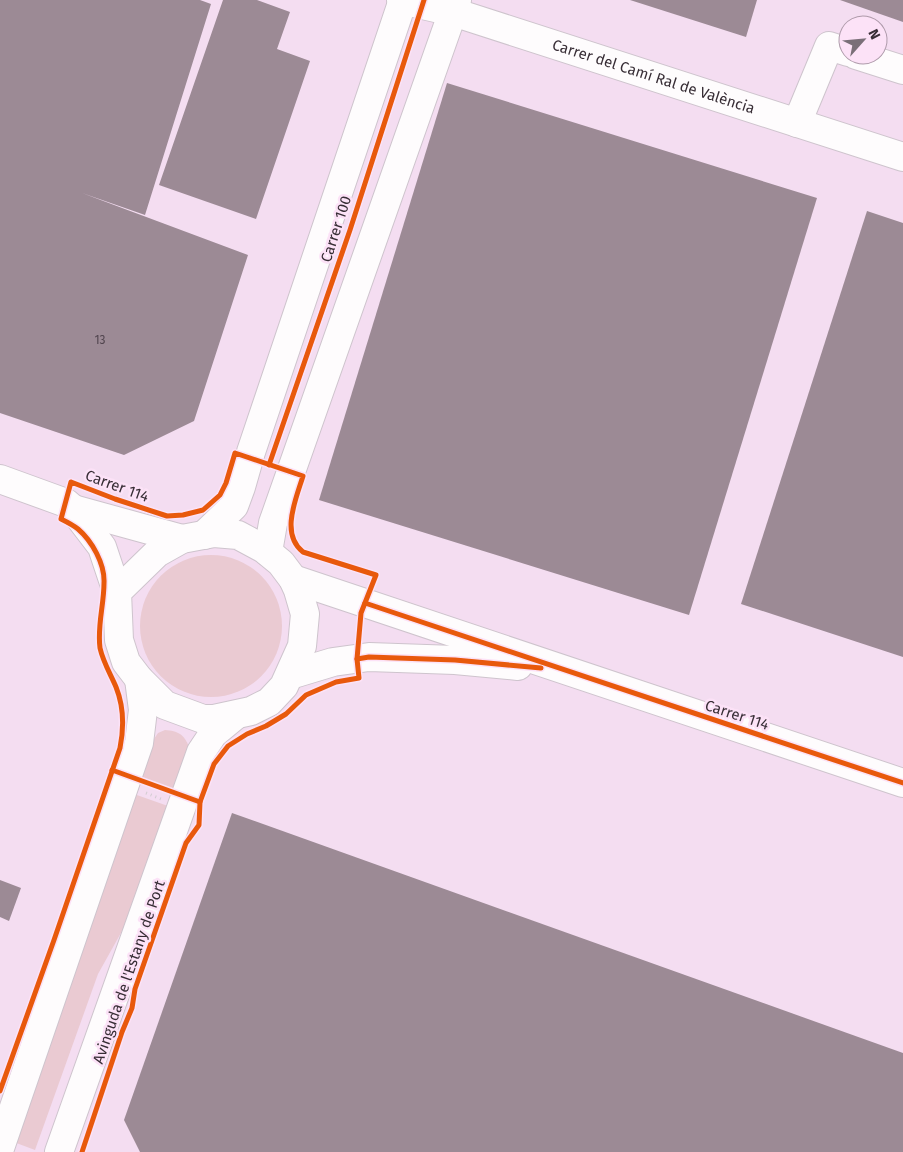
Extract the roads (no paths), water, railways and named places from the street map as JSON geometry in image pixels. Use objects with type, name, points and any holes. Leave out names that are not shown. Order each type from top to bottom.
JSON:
[{"type":"street","name":"Carrer del Camí Ral de València","points":[[402,0],[455,6],[903,158]]},
{"type":"street","name":"Carrer 100","points":[[117,592],[156,553],[193,537],[234,506],[402,0]]},
{"type":"street","points":[[268,552],[273,523],[455,6]]},
{"type":"street","points":[[797,123],[828,46],[838,49]]},
{"type":"street","points":[[887,65],[903,70]]},
{"type":"street","name":"Carrer 114","points":[[0,479],[66,503],[102,548],[117,592],[119,640],[126,662],[139,679],[165,705],[183,712],[214,719],[236,715]]},
{"type":"street","name":"Carrer 114","points":[[72,509],[193,537]]},
{"type":"street","points":[[193,537],[214,533],[238,536],[268,552],[281,562],[299,581],[298,590],[305,614],[302,646],[290,675],[284,686],[269,702],[251,711],[236,715]]},
{"type":"street","name":"Carrer 114","points":[[299,581],[903,783]]},
{"type":"street","name":"Carrer 114","points":[[290,675],[333,662],[369,657],[455,660],[564,670]]},
{"type":"street","points":[[0,1148],[139,743],[143,710],[139,679]]},
{"type":"street","name":"Avinguda de l'Estany de Port","points":[[59,1152],[201,752],[213,734],[236,715]]},
{"type":"street","points":[[42,1152],[89,1018],[109,1010]]}]
